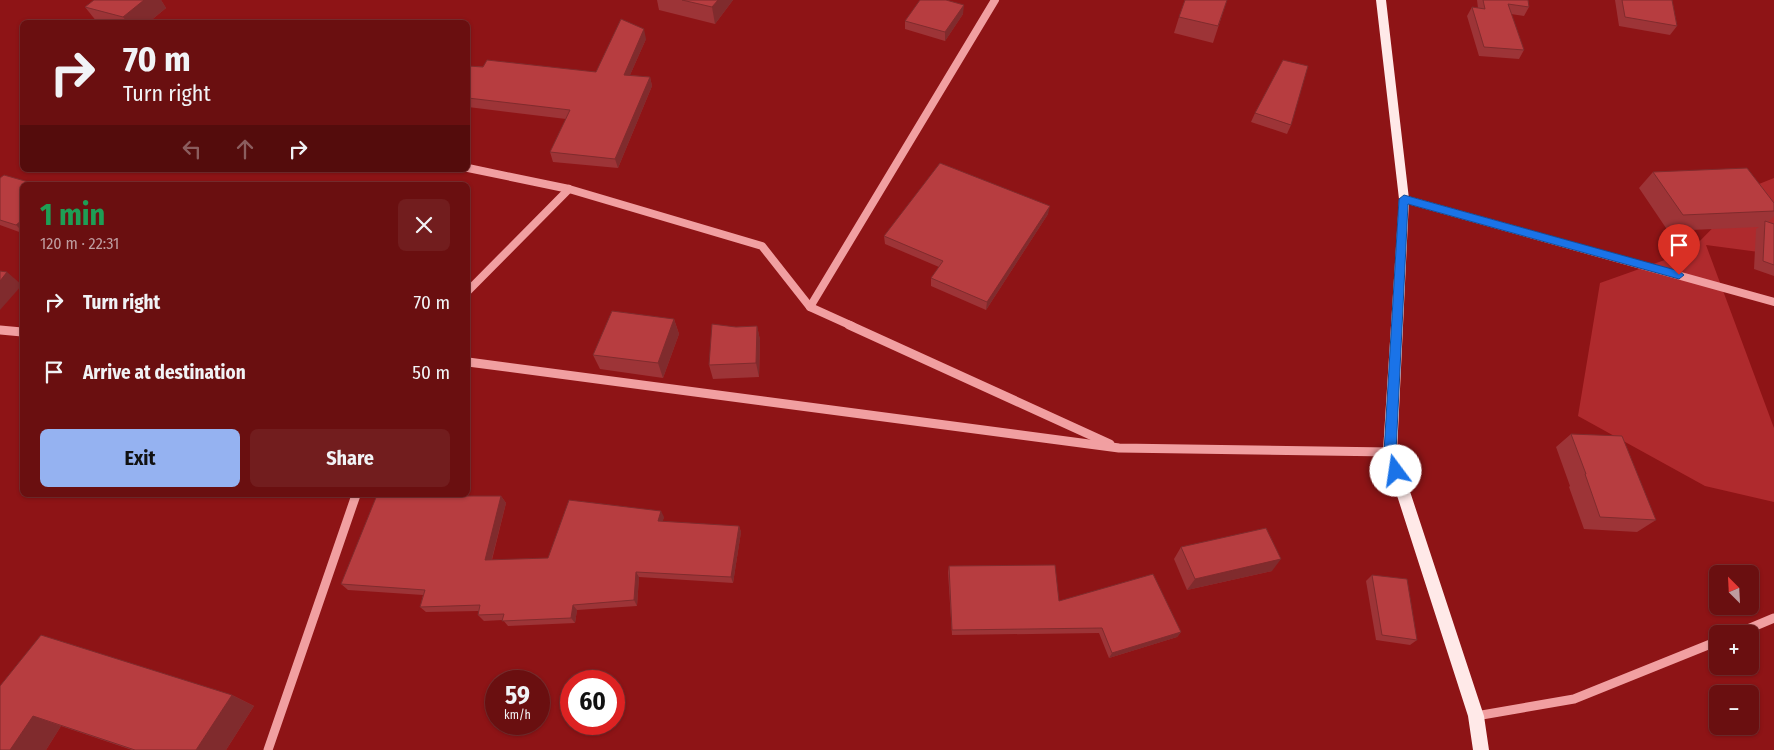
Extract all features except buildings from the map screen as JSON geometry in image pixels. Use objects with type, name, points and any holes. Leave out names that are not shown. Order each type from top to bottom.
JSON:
[{"type":"main road","points":[[1381,0],[1404,199],[1390,452],[1476,716],[1480,750]]},
{"type":"street","points":[[810,307],[995,0]]},
{"type":"street","points":[[470,168],[570,189],[762,246],[810,307],[1119,448]]},
{"type":"street","points":[[470,289],[570,189]]},
{"type":"street","points":[[1404,199],[1774,302]]},
{"type":"street","points":[[0,330],[20,332]]},
{"type":"street","points":[[470,362],[1119,448],[1390,452]]},
{"type":"street","points":[[268,750],[355,497]]},
{"type":"street","points":[[1757,625],[1774,618]]},
{"type":"street","points":[[1476,716],[1574,699],[1709,645]]},
{"type":"shaded area","points":[[1774,178],[1774,254],[1706,245],[1774,428],[1774,502],[1705,486],[1578,416],[1600,283],[1690,251],[1754,186]]},
{"type":"route","points":[[1396,471],[1390,452],[1404,199],[1679,275]]}]
